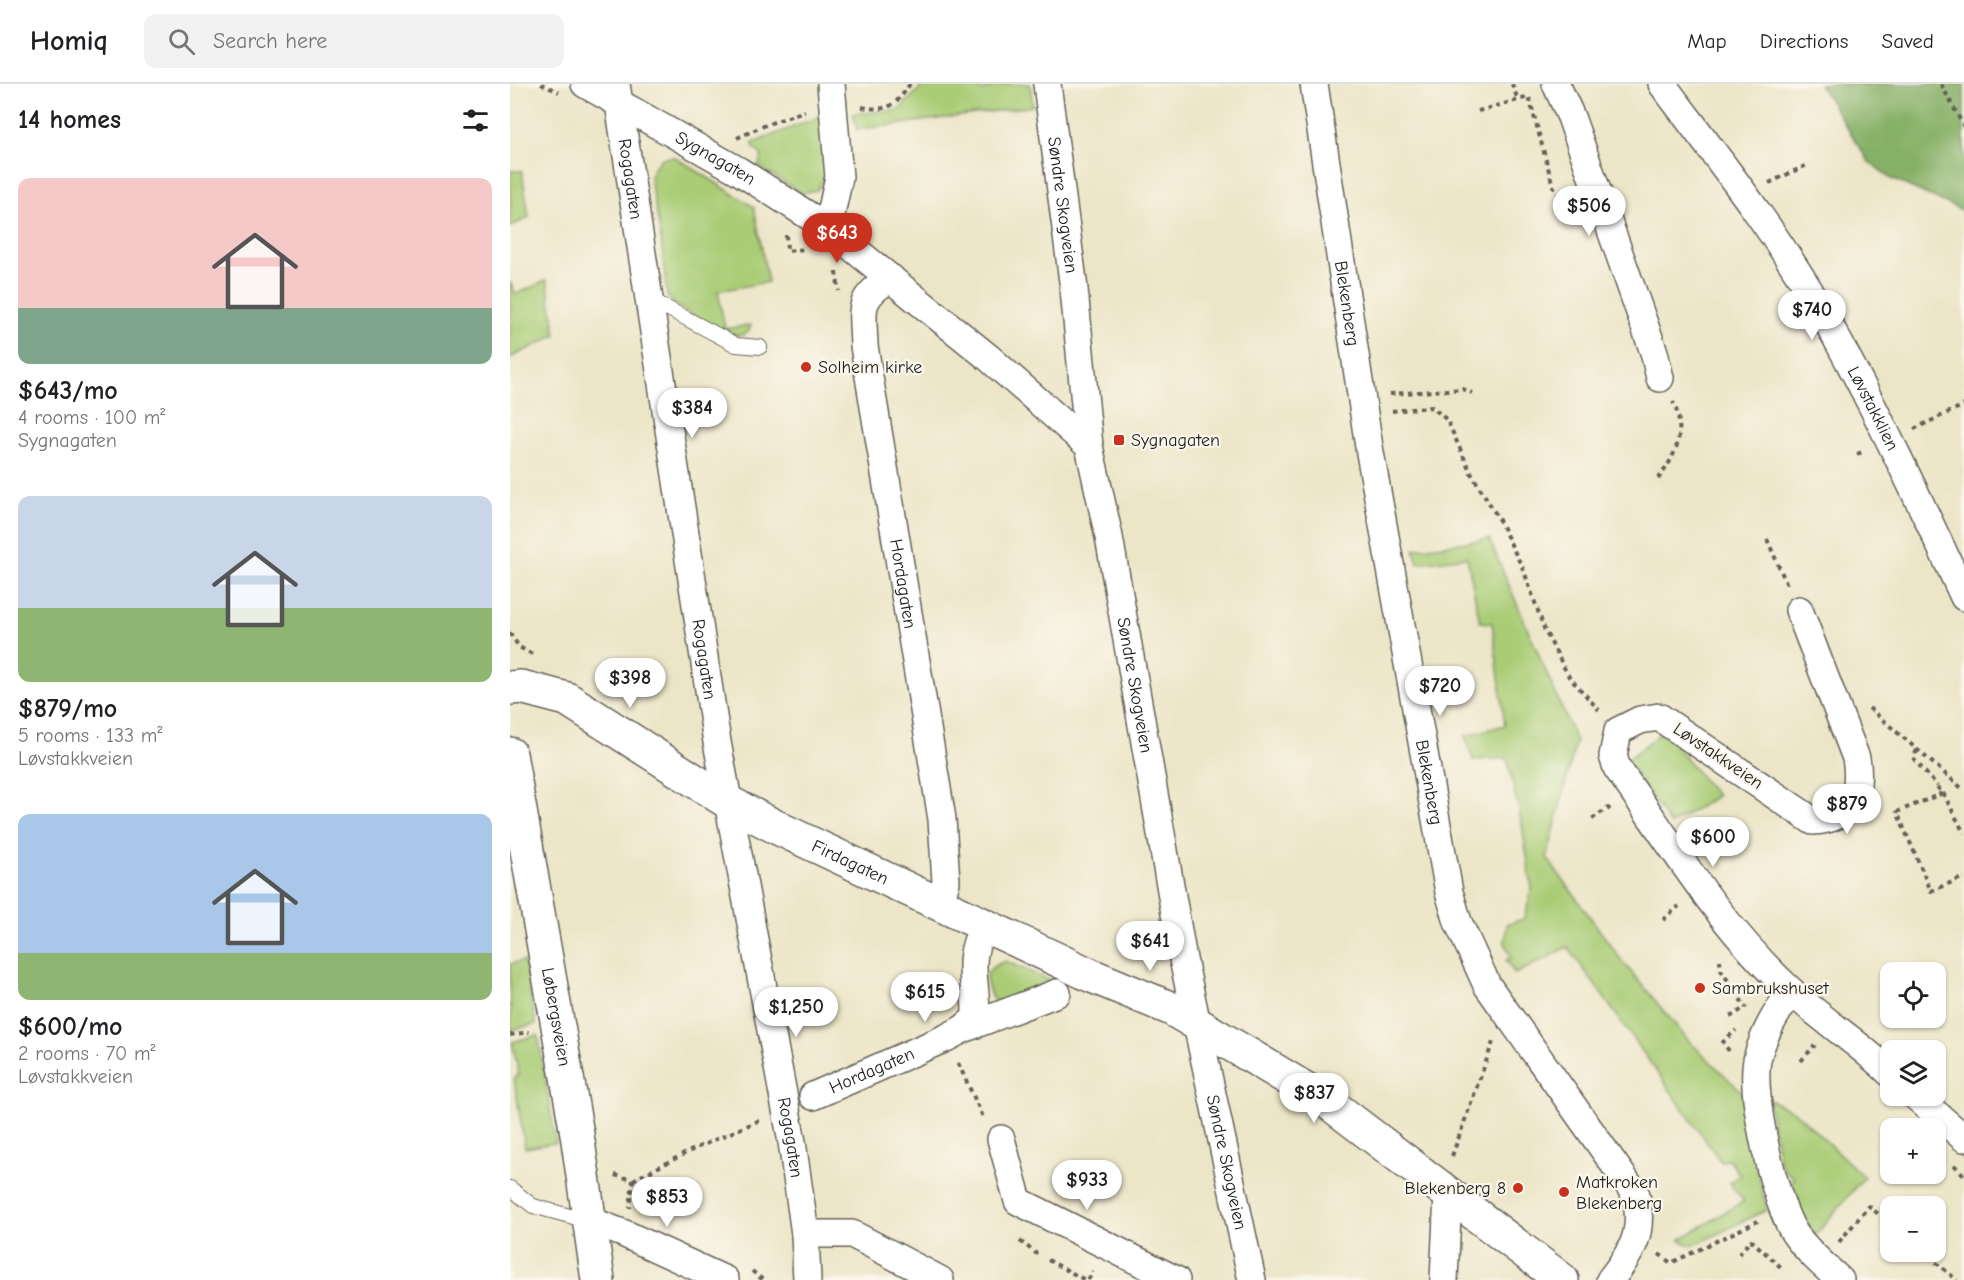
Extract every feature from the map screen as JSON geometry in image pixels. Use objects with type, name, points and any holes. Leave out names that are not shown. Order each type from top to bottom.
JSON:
[{"type":"street","points":[[828,228],[839,177],[831,84]]},
{"type":"street","name":"Søndre Skogveien","points":[[1047,84],[1074,289],[1089,446],[1109,537],[1183,959],[1252,1280]]},
{"type":"street","name":"Blekenberg","points":[[1314,84],[1363,407],[1447,884],[1471,954],[1506,1014],[1636,1195],[1640,1213],[1638,1237]]},
{"type":"street","points":[[1556,84],[1571,117],[1646,328],[1660,378]]},
{"type":"street","name":"Løvstakklien","points":[[1662,84],[1742,190],[1826,319],[1925,510],[1964,597]]},
{"type":"street","name":"Sygnagaten","points":[[573,89],[618,95],[828,228],[891,278],[923,308],[989,358],[1089,446]]},
{"type":"street","name":"Rogagaten","points":[[618,95],[728,802],[779,1070],[805,1233],[807,1280]]},
{"type":"street","name":"Hordagaten","points":[[891,278],[873,289],[863,302],[864,346],[942,819],[946,882],[940,903]]},
{"type":"street","name":"Løvstakkveien","points":[[1618,731],[1640,720],[1659,717],[1813,820],[1829,820],[1844,811],[1853,797],[1859,776],[1856,758],[1799,610]]},
{"type":"street","name":"Firdagaten","points":[[510,688],[521,687],[567,699],[728,802],[778,828],[1090,975],[1172,1009],[1198,1025]]},
{"type":"street","points":[[1618,731],[1613,756],[1617,768],[1707,898],[1791,991],[1880,1064]]},
{"type":"street","name":"Løbergsveien","points":[[510,754],[591,1221],[597,1280]]},
{"type":"street","points":[[963,1029],[976,1018],[977,998],[971,962],[976,939],[985,926]]},
{"type":"street","points":[[1791,991],[1770,1023],[1757,1059],[1760,1120],[1773,1178],[1791,1226],[1821,1263],[1840,1280]]},
{"type":"street","name":"Hordagaten","points":[[813,1096],[963,1029],[1057,993]]},
{"type":"street","points":[[1198,1025],[1329,1103],[1562,1280]]},
{"type":"street","points":[[1927,1106],[1964,1138]]},
{"type":"street","points":[[1001,1139],[1018,1201],[1176,1280]]},
{"type":"street","points":[[1444,1280],[1448,1195]]},
{"type":"street","points":[[591,1221],[625,1234],[725,1280]]},
{"type":"street","points":[[805,1233],[852,1234],[940,1280]]},
{"type":"street","points":[[1610,1280],[1638,1237]]},
{"type":"lane","points":[[648,298],[736,345],[760,346]]},
{"type":"lane","points":[[510,1188],[533,1206],[591,1221]]},
{"type":"path","points":[[541,84],[573,89]]},
{"type":"path","points":[[1512,84],[1518,100]]},
{"type":"path","points":[[1941,84],[1964,127]]},
{"type":"path","points":[[1478,111],[1529,98],[1553,186],[1577,224]]},
{"type":"path","points":[[1774,181],[1809,164]]},
{"type":"path","points":[[786,238],[787,251]]},
{"type":"path","points":[[835,266],[840,297]]},
{"type":"path","points":[[1658,479],[1669,464],[1680,441],[1676,408],[1660,378]]},
{"type":"path","points":[[1363,407],[1398,392],[1463,389],[1472,393]]},
{"type":"path","points":[[1929,422],[1964,405]]},
{"type":"path","points":[[1363,407],[1432,407],[1448,420],[1471,473],[1497,516],[1524,571],[1545,631],[1569,677],[1618,731]]},
{"type":"path","points":[[1767,539],[1799,610]]},
{"type":"path","points":[[510,633],[519,647],[545,661]]},
{"type":"path","points":[[1829,689],[1856,697],[1964,790]]},
{"type":"path","points":[[1917,750],[1913,758],[1943,793],[1964,833]]},
{"type":"path","points":[[1943,793],[1897,812],[1931,891],[1964,877]]},
{"type":"path","points":[[1592,819],[1603,812]]},
{"type":"path","points":[[1663,920],[1675,911]]},
{"type":"path","points":[[1720,960],[1721,970]]},
{"type":"path","points":[[1730,1017],[1746,1007]]},
{"type":"path","points":[[1450,1162],[1500,1022],[1506,1014]]},
{"type":"path","points":[[963,1029],[951,1047],[990,1132],[1001,1139]]},
{"type":"path","points":[[1801,1061],[1811,1049]]},
{"type":"path","points":[[604,1173],[633,1180],[696,1148],[757,1121]]},
{"type":"path","points":[[628,1217],[633,1180]]},
{"type":"path","points":[[1837,1245],[1869,1206],[1880,1215]]},
{"type":"path","points":[[1638,1237],[1671,1263],[1759,1221]]},
{"type":"path","points":[[1739,1254],[1751,1240],[1789,1274]]},
{"type":"path","points":[[1020,1241],[1038,1254]]},
{"type":"path","points":[[1048,1260],[1085,1280]]},
{"type":"path","points":[[1935,1262],[1957,1280]]},
{"type":"green space","points":[[924,84],[967,84],[983,91],[997,84],[1030,84],[1033,106],[857,130],[853,114],[899,110]]},
{"type":"green space","points":[[1819,84],[1964,84],[1964,211],[1892,179],[1869,162]]},
{"type":"green space","points":[[821,116],[827,173],[817,190],[801,193],[758,166],[762,156],[753,147],[753,143]]},
{"type":"green space","points":[[675,157],[754,207],[768,282],[718,291],[725,329],[751,325],[749,331],[743,335],[723,334],[674,304],[667,296],[661,239],[650,177],[662,158]]},
{"type":"green space","points":[[510,171],[522,171],[529,217],[510,227]]},
{"type":"green space","points":[[547,280],[556,335],[510,358],[510,282],[516,294]]},
{"type":"green space","points":[[1489,539],[1576,741],[1547,858],[1622,961],[1689,1041],[1742,1092],[1751,1144],[1767,1210],[1692,1246],[1679,1240],[1744,1201],[1729,1183],[1740,1175],[1729,1159],[1721,1162],[1568,947],[1515,974],[1506,960],[1511,958],[1505,943],[1507,924],[1524,919],[1532,889],[1522,825],[1507,758],[1473,760],[1465,736],[1505,725],[1492,623],[1480,622],[1467,557],[1418,563],[1414,549]]},
{"type":"green space","points":[[1663,731],[1717,796],[1670,825],[1627,760]]},
{"type":"green space","points":[[524,961],[536,1024],[511,1030],[510,964]]},
{"type":"green space","points":[[1006,961],[1055,983],[1001,1003],[993,1000],[987,976],[992,968]]},
{"type":"green space","points":[[538,1035],[556,1143],[525,1148],[514,1079],[519,1074],[512,1042]]},
{"type":"green space","points":[[1768,1099],[1795,1112],[1864,1177],[1815,1236],[1789,1191],[1793,1178],[1780,1165]]},
{"type":"place","name":"Solheim kirke","points":[[806,367]]},
{"type":"place","name":"Sygnagaten","points":[[1119,440]]},
{"type":"place","name":"Sambrukshuset","points":[[1700,988]]},
{"type":"place","name":"Blekenberg 8","points":[[1518,1188]]},
{"type":"place","name":"Matkroken Blekenberg","points":[[1564,1192]]}]
